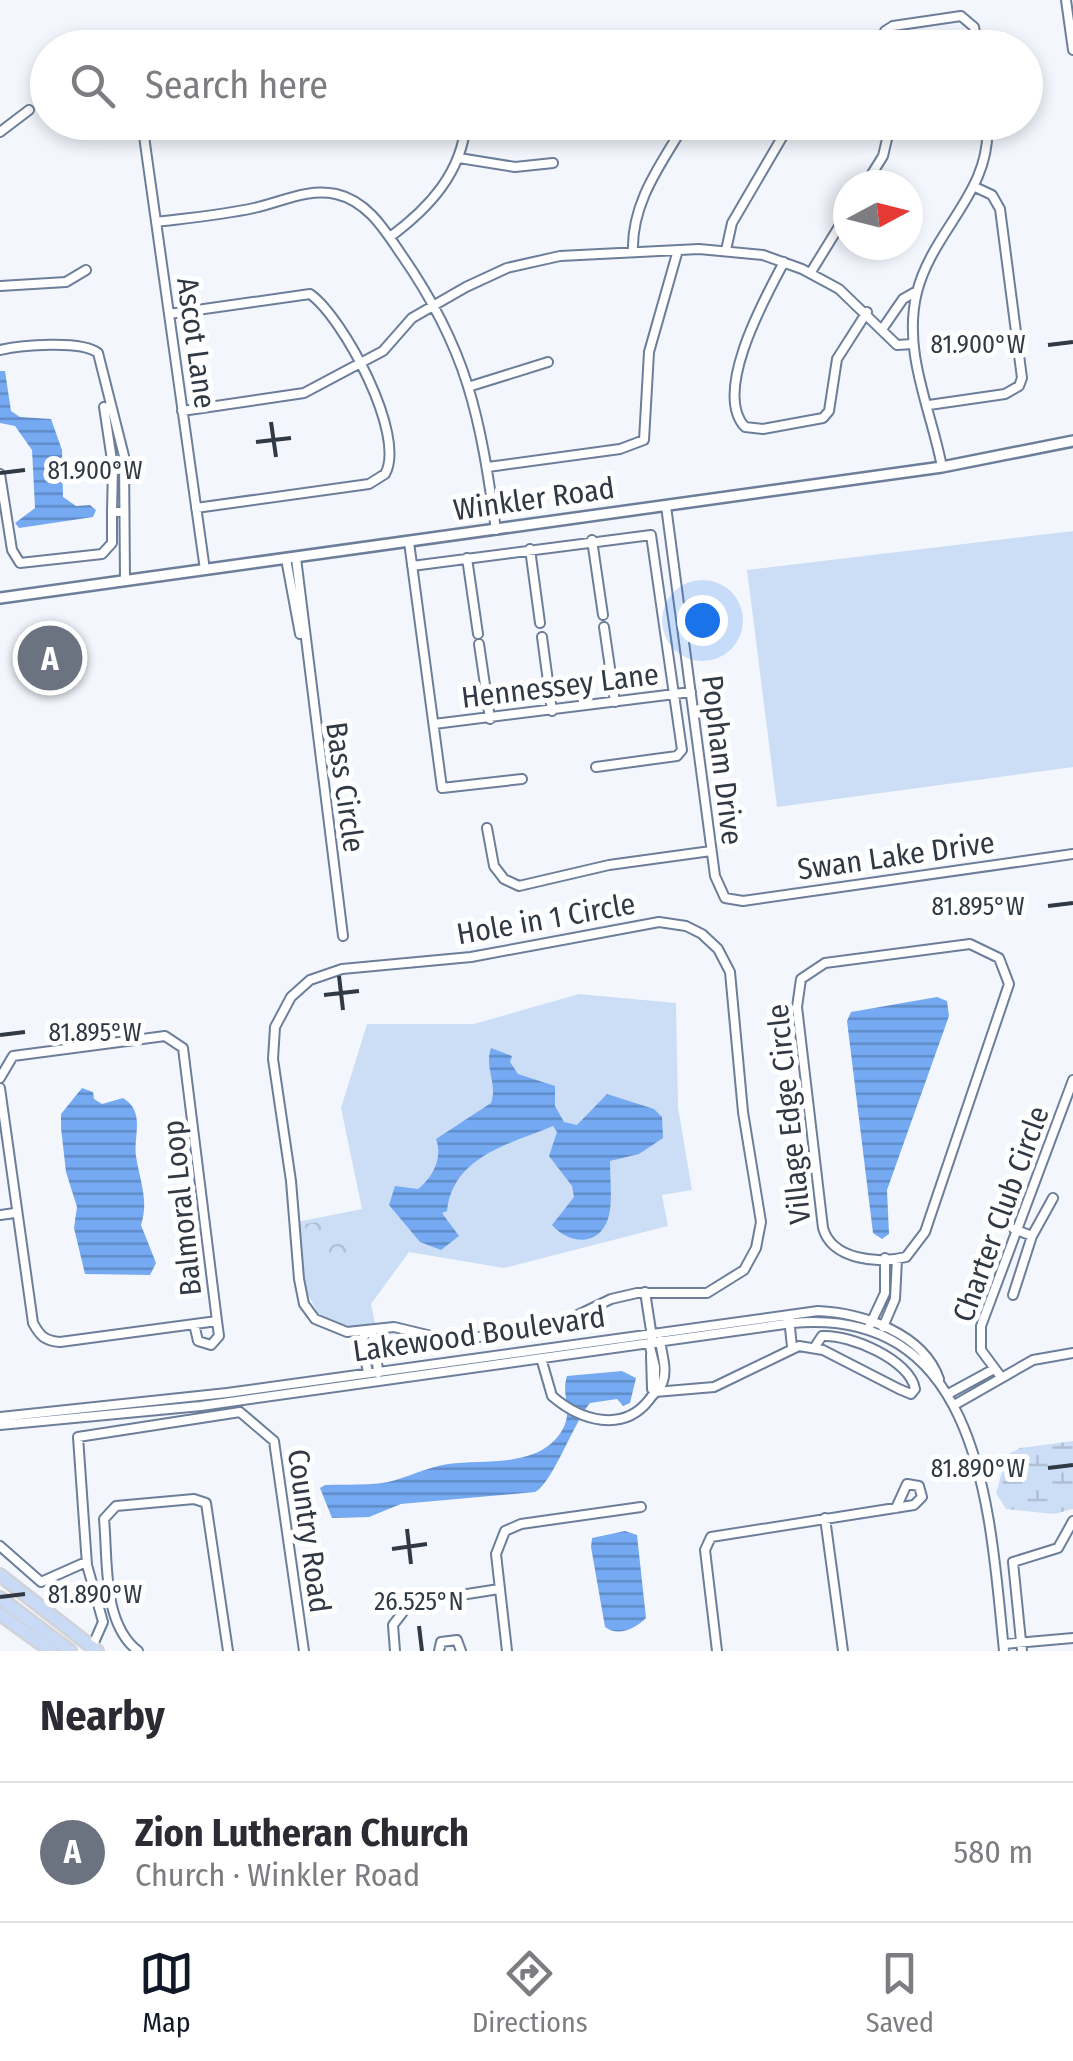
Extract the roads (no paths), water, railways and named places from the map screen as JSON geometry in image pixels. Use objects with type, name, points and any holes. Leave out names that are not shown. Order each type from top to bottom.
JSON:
[{"type":"main road","points":[[0,1574],[95,1649]]},
{"type":"main road","points":[[0,1598],[70,1651]]},
{"type":"main road","points":[[0,1614],[51,1651]]},
{"type":"street","points":[[1066,0],[1073,50]]},
{"type":"street","points":[[887,30],[952,16],[969,20],[972,30]]},
{"type":"street","points":[[0,132],[29,110]]},
{"type":"street","name":"Ascot Lane","points":[[144,140],[204,570]]},
{"type":"street","points":[[390,237],[435,196],[459,158],[462,140]]},
{"type":"street","points":[[634,252],[634,226],[645,192],[675,140]]},
{"type":"street","points":[[726,250],[732,223],[780,140]]},
{"type":"street","points":[[875,170],[887,140]]},
{"type":"street","points":[[942,467],[912,344],[917,292],[927,264],[976,187],[986,162],[987,140]]},
{"type":"street","points":[[459,158],[514,168],[553,163]]},
{"type":"street","points":[[929,405],[1005,394],[1019,386],[1022,378],[1000,209],[992,194],[976,187]]},
{"type":"street","points":[[156,222],[324,192],[359,204],[390,237],[435,304],[471,386],[496,530]]},
{"type":"street","points":[[810,272],[833,236]]},
{"type":"street","points":[[488,467],[620,449],[644,440],[649,352],[678,250]]},
{"type":"street","points":[[182,412],[304,393],[390,346],[406,324],[435,304],[523,263],[634,252],[726,250],[784,262],[810,272],[867,312],[897,346],[912,344]]},
{"type":"street","points":[[784,262],[754,319],[742,356],[737,404],[745,427],[824,418],[840,350],[867,312]]},
{"type":"street","points":[[0,286],[66,282],[86,270]]},
{"type":"street","points":[[882,328],[903,299],[917,292]]},
{"type":"street","points":[[169,314],[310,294],[324,307],[361,364],[390,449],[385,474],[369,484],[196,508]]},
{"type":"street","points":[[0,350],[29,346],[92,348],[98,354],[123,450],[126,580]]},
{"type":"street","points":[[471,386],[548,362]]},
{"type":"street","points":[[0,474],[12,550],[20,563],[102,554],[112,544],[110,450],[104,407]]},
{"type":"street","name":"Winkler Road","points":[[0,598],[942,467],[1073,441]]},
{"type":"street","points":[[110,450],[123,450]]},
{"type":"street","name":"Popham Drive","points":[[666,506],[711,851],[717,885],[725,898]]},
{"type":"street","points":[[112,512],[124,512]]},
{"type":"street","points":[[412,566],[651,535],[656,546],[682,750],[677,756],[596,768]]},
{"type":"street","points":[[592,540],[602,616]]},
{"type":"street","points":[[408,542],[442,788],[522,779]]},
{"type":"street","points":[[530,550],[540,623]]},
{"type":"street","name":"Bass Circle","points":[[291,558],[292,606],[303,644],[343,936]]},
{"type":"street","points":[[468,558],[490,719]]},
{"type":"street","points":[[604,627],[614,702]]},
{"type":"street","points":[[542,637],[552,710]]},
{"type":"street","name":"Hennessey Lane","points":[[434,724],[690,692]]},
{"type":"street","points":[[487,828],[494,866],[504,880],[519,886],[609,865],[711,851]]},
{"type":"street","name":"Swan Lake Drive","points":[[725,898],[743,901],[1073,854]]},
{"type":"street","name":"Hole in 1 Circle","points":[[668,922],[693,929],[712,942],[730,972],[760,1231],[744,1270],[723,1286],[698,1294],[645,1292],[612,1299],[557,1325],[472,1338],[444,1338],[394,1328],[369,1330],[330,1328],[309,1312],[302,1296],[273,1059],[275,1027],[286,1003],[310,980],[342,969],[471,957],[581,934],[668,922]]},
{"type":"street","name":"Village Edge Circle","points":[[978,946],[1004,966],[1008,992],[925,1232],[914,1251],[897,1259],[846,1255],[826,1237],[798,987],[810,969],[826,963],[978,946]]},
{"type":"street","name":"Balmoral Loop","points":[[0,1078],[13,1056],[165,1036],[183,1048],[217,1321],[48,1341],[33,1323],[0,1088]]},
{"type":"street","name":"Charter Club Circle","points":[[950,1393],[994,1369],[981,1350],[979,1334],[1014,1229],[1040,1177],[1073,1080]]},
{"type":"street","points":[[1013,1294],[1032,1236],[1053,1198]]},
{"type":"street","points":[[0,1215],[15,1213]]},
{"type":"street","points":[[1014,1229],[1032,1236]]},
{"type":"street","points":[[870,1326],[886,1284],[884,1258]]},
{"type":"street","points":[[881,1331],[897,1285],[897,1259]]},
{"type":"street","points":[[886,1284],[897,1285]]},
{"type":"street","points":[[645,1292],[656,1357],[655,1392]]},
{"type":"street","name":"Lakewood Boulevard","points":[[0,1417],[201,1406],[373,1371],[653,1340],[828,1312],[881,1331],[938,1379],[956,1404],[980,1472],[1004,1647]]},
{"type":"street","points":[[792,1318],[796,1346]]},
{"type":"street","points":[[194,1324],[198,1341],[206,1346],[217,1341],[217,1321]]},
{"type":"street","points":[[369,1330],[375,1338],[373,1382]]},
{"type":"street","points":[[655,1392],[714,1387],[796,1346],[814,1348],[899,1390],[911,1394],[915,1389],[907,1370],[849,1341],[822,1336],[814,1348]]},
{"type":"street","points":[[541,1353],[552,1396],[584,1418],[609,1422],[639,1414],[655,1392],[665,1376],[656,1357]]},
{"type":"street","name":"Lakewood Boulevard","points":[[0,1425],[201,1406],[541,1353]]},
{"type":"street","points":[[956,1404],[1033,1360],[1073,1353]]},
{"type":"street","points":[[994,1369],[1001,1377]]},
{"type":"street","name":"Country Road","points":[[95,1649],[103,1627],[86,1562],[78,1437],[201,1406],[240,1412],[274,1441],[304,1651]]},
{"type":"street","points":[[138,1651],[120,1629],[111,1592],[104,1519],[116,1506],[194,1499],[206,1504],[228,1651]]},
{"type":"street","points":[[507,1651],[497,1546],[513,1526],[642,1506]]},
{"type":"street","points":[[717,1651],[705,1550],[708,1540],[718,1534],[896,1508]]},
{"type":"street","points":[[826,1518],[842,1651]]},
{"type":"street","points":[[1022,1646],[1014,1562],[1058,1548],[1073,1520]]},
{"type":"street","points":[[0,1546],[41,1582],[86,1562]]},
{"type":"street","points":[[395,1651],[396,1616],[410,1603],[500,1589]]},
{"type":"street","points":[[96,1595],[111,1592]]},
{"type":"street","points":[[1004,1647],[1073,1638]]},
{"type":"street","points":[[439,1651],[438,1645],[450,1640],[457,1640],[462,1651]]},
{"type":"water","points":[[0,371],[5,371],[11,411],[20,417],[51,419],[62,450],[63,497],[76,506],[90,505],[96,510],[93,517],[19,528],[15,523],[35,508],[32,450],[15,426],[0,423]]},
{"type":"water","points":[[937,997],[947,1001],[949,1016],[887,1190],[889,1234],[882,1239],[873,1233],[847,1021],[851,1012]]},
{"type":"water","points":[[491,1048],[512,1056],[510,1062],[518,1074],[555,1086],[555,1106],[564,1122],[577,1125],[607,1094],[654,1109],[662,1117],[663,1138],[639,1154],[610,1161],[610,1210],[607,1222],[595,1236],[578,1240],[552,1225],[574,1197],[572,1186],[549,1156],[557,1132],[553,1126],[502,1146],[460,1177],[447,1211],[442,1213],[459,1236],[441,1250],[420,1242],[389,1205],[395,1186],[418,1189],[428,1179],[437,1160],[436,1139],[491,1103]]},
{"type":"water","points":[[82,1088],[93,1092],[94,1099],[102,1104],[123,1098],[134,1110],[136,1156],[144,1199],[141,1225],[156,1263],[150,1275],[85,1274],[74,1228],[77,1207],[66,1172],[61,1128],[61,1114]]},
{"type":"water","points":[[622,1371],[636,1378],[630,1403],[623,1406],[617,1399],[590,1403],[548,1478],[535,1492],[401,1504],[369,1517],[332,1518],[320,1488],[325,1485],[380,1483],[440,1465],[508,1460],[536,1453],[549,1446],[564,1427],[567,1376]]},
{"type":"water","points":[[625,1531],[637,1535],[646,1618],[632,1628],[615,1631],[605,1627],[591,1547],[592,1538]]},
{"type":"place","name":"Zion Lutheran Church","points":[[50,658]]}]
